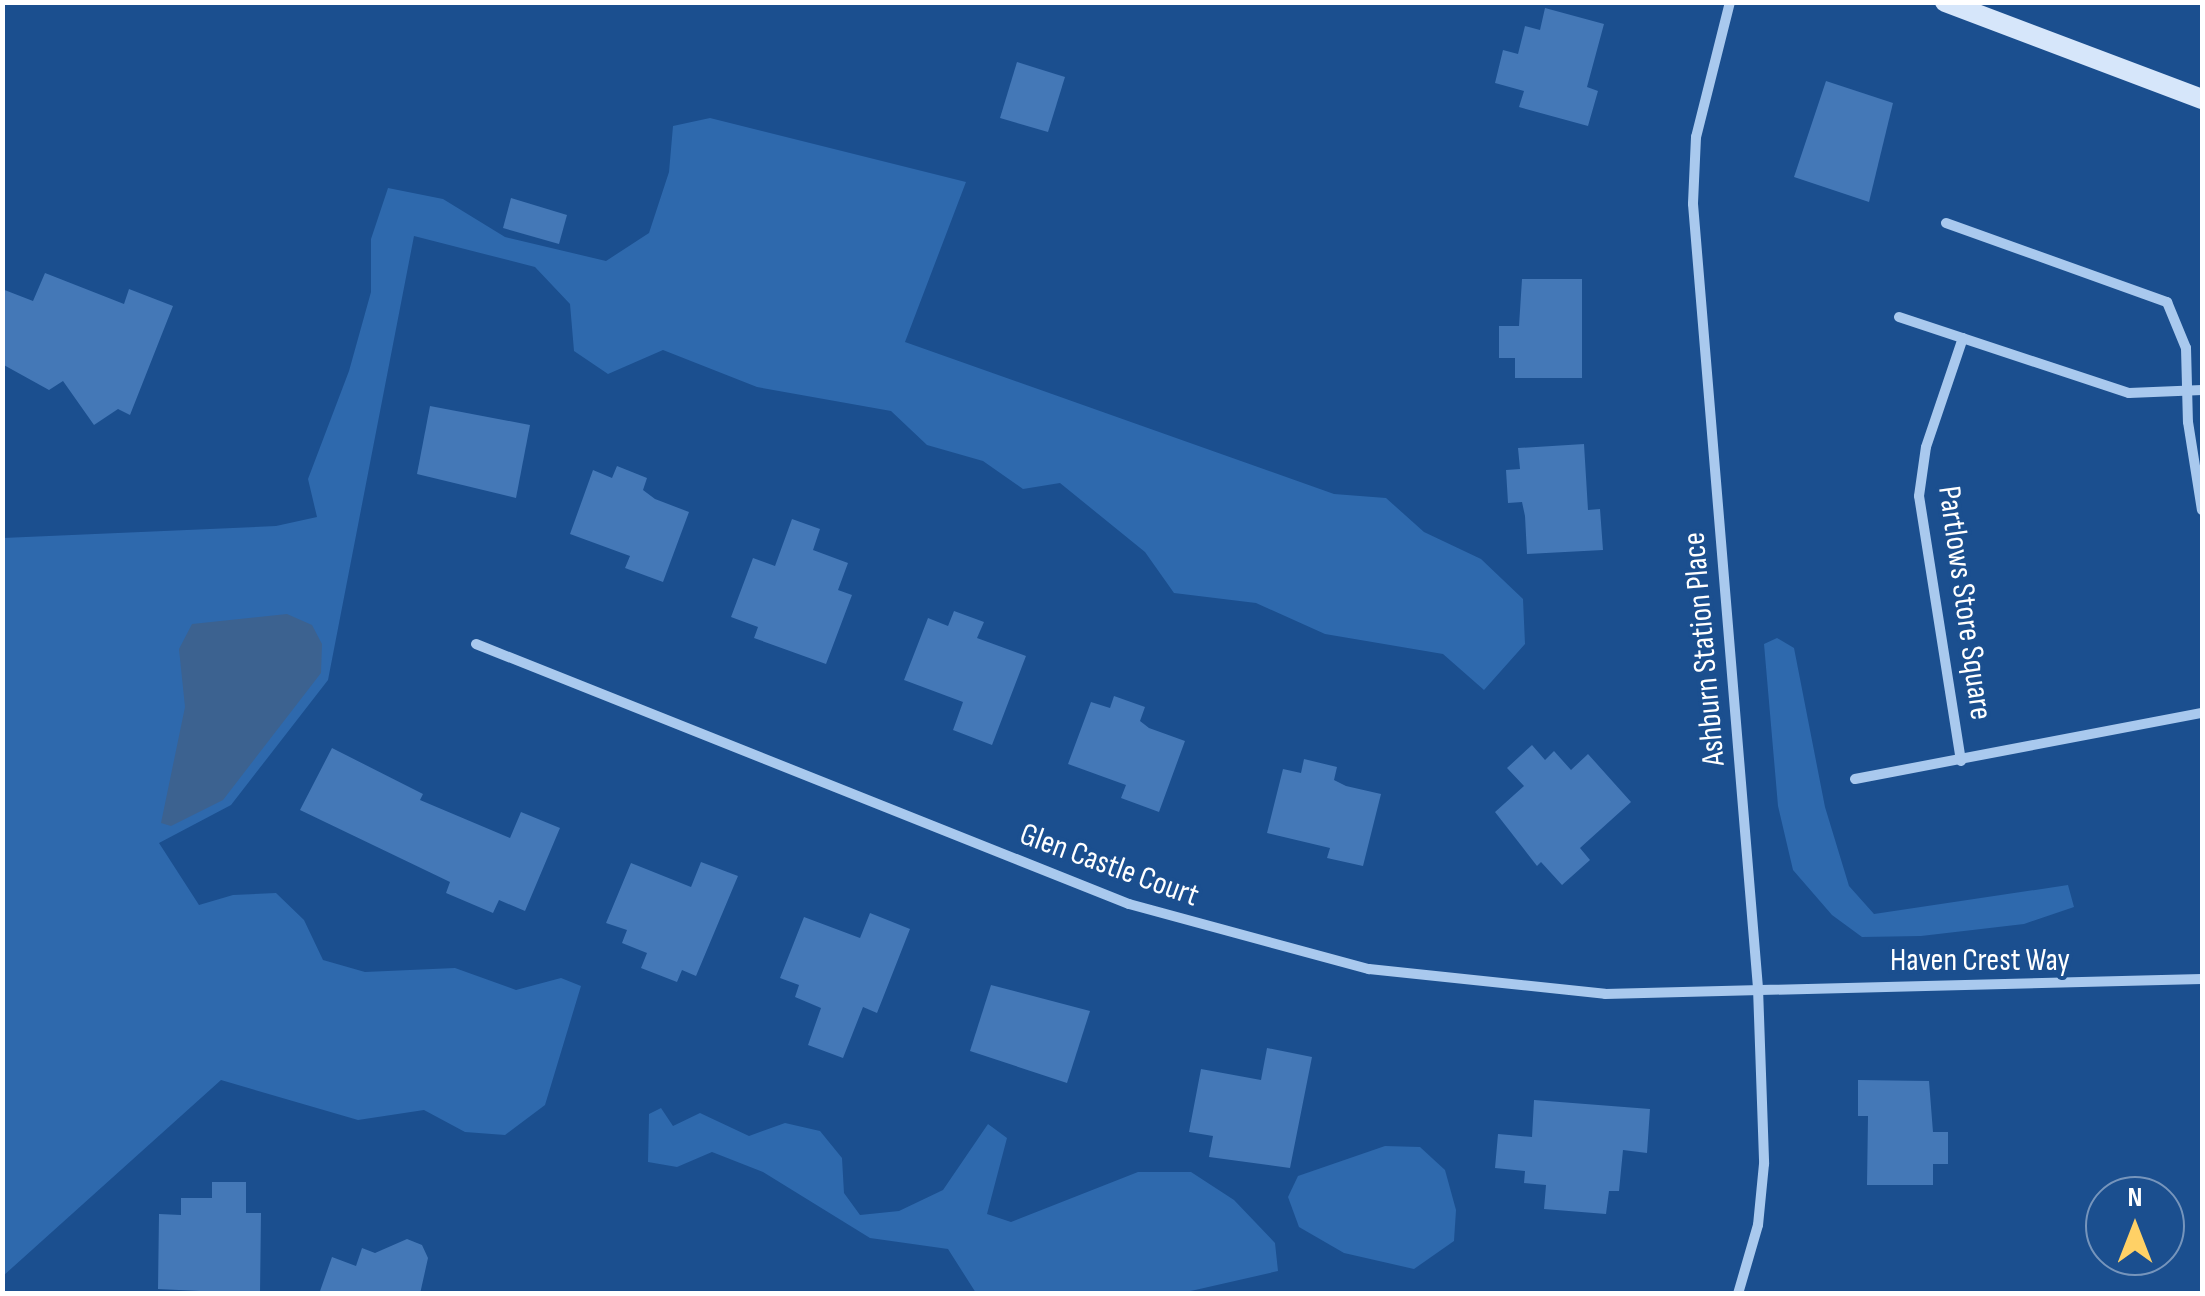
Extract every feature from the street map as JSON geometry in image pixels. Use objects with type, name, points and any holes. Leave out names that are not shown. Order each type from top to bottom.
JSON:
[{"type":"street","name":"Ashburn Station Place","points":[[1730,2],[1696,136],[1694,204],[1758,988],[1764,1164],[1758,1225],[1738,1294]]},
{"type":"street","points":[[1945,2],[2202,99]]},
{"type":"street","points":[[1946,223],[2167,302],[2183,335],[2202,510]]},
{"type":"street","points":[[1899,317],[2129,393],[2202,390]]},
{"type":"street","name":"Partlows Store Square","points":[[1961,761],[1919,496],[1926,446],[1963,338]]},
{"type":"street","name":"Glen Castle Court","points":[[476,644],[1128,904],[1252,942],[1488,986],[1605,994],[1758,988]]},
{"type":"street","points":[[1856,779],[2202,713]]},
{"type":"street","name":"Haven Crest Way","points":[[1758,988],[2202,979]]},
{"type":"shaded area","points":[[710,118],[966,182],[905,342],[1334,494],[1386,498],[1424,532],[1481,559],[1523,599],[1525,644],[1484,690],[1443,654],[1325,634],[1256,603],[1174,593],[1145,552],[1060,483],[1023,489],[983,461],[927,445],[891,411],[757,387],[663,350],[608,374],[574,351],[570,304],[535,267],[414,236],[328,680],[231,805],[159,843],[199,905],[233,895],[276,893],[304,920],[323,960],[365,972],[455,968],[516,990],[561,978],[581,986],[545,1105],[505,1135],[465,1132],[424,1110],[358,1120],[221,1080],[3,1276],[3,538],[276,526],[317,517],[308,479],[349,371],[371,292],[371,239],[388,188],[443,199],[505,237],[606,261],[649,233],[669,172],[673,126]]},
{"type":"shaded area","points":[[287,614],[312,625],[322,644],[321,673],[223,800],[171,826],[161,823],[185,707],[179,649],[192,624]]},
{"type":"shaded area","points":[[1777,638],[1794,648],[1825,807],[1849,886],[1874,914],[2068,885],[2074,907],[2024,924],[1921,936],[1862,937],[1832,915],[1793,870],[1778,806],[1764,644]]},
{"type":"shaded area","points":[[661,1108],[673,1126],[700,1113],[749,1136],[785,1123],[820,1131],[842,1158],[844,1193],[860,1215],[899,1211],[943,1190],[988,1124],[1007,1138],[987,1214],[1011,1222],[1138,1172],[1191,1172],[1234,1200],[1275,1243],[1278,1271],[1182,1293],[976,1293],[948,1249],[870,1238],[763,1172],[712,1152],[677,1167],[648,1162],[649,1114]]},
{"type":"shaded area","points":[[1385,1146],[1420,1147],[1445,1170],[1456,1210],[1454,1241],[1414,1269],[1344,1253],[1299,1227],[1288,1197],[1298,1176]]},
{"type":"building","points":[[1545,8],[1604,24],[1587,87],[1598,91],[1588,126],[1519,107],[1524,91],[1495,83],[1503,50],[1518,54],[1525,26],[1540,30]]},
{"type":"building","points":[[1017,62],[1065,77],[1048,132],[1000,118]]},
{"type":"building","points":[[1826,81],[1893,103],[1869,202],[1794,177]]},
{"type":"building","points":[[511,198],[567,215],[559,244],[503,228]]},
{"type":"building","points":[[45,273],[124,304],[129,289],[173,306],[130,415],[118,409],[94,425],[63,381],[49,390],[2,364],[2,289],[33,301]]},
{"type":"building","points":[[1522,279],[1582,279],[1582,378],[1515,378],[1515,358],[1499,358],[1499,326],[1519,326]]},
{"type":"building","points":[[430,406],[530,425],[516,498],[417,474]]},
{"type":"building","points":[[1584,444],[1588,510],[1600,509],[1603,550],[1527,554],[1522,502],[1508,503],[1506,470],[1520,469],[1518,448]]},
{"type":"building","points":[[617,466],[647,478],[643,490],[655,499],[689,512],[663,582],[625,568],[630,556],[570,534],[593,470],[612,478]]},
{"type":"building","points":[[792,519],[820,529],[813,550],[848,563],[838,590],[852,595],[826,664],[754,638],[758,627],[731,617],[753,558],[775,566]]},
{"type":"building","points":[[954,611],[984,622],[977,638],[1026,656],[992,745],[953,730],[963,702],[904,680],[928,618],[948,626]]},
{"type":"building","points":[[1114,696],[1145,707],[1140,721],[1149,728],[1185,741],[1159,812],[1121,798],[1126,785],[1068,764],[1091,702],[1110,708]]},
{"type":"building","points":[[1532,745],[1545,760],[1554,751],[1571,770],[1588,754],[1631,802],[1580,848],[1590,860],[1562,885],[1541,862],[1537,866],[1495,812],[1524,786],[1507,768]]},
{"type":"building","points":[[332,748],[423,794],[420,800],[510,838],[521,812],[560,828],[525,911],[499,900],[493,913],[446,893],[450,882],[300,810]]},
{"type":"building","points":[[1304,759],[1337,767],[1334,780],[1346,786],[1381,794],[1363,866],[1327,858],[1330,848],[1267,833],[1283,769],[1301,773]]},
{"type":"building","points":[[701,862],[738,876],[696,976],[682,970],[677,982],[641,968],[647,953],[622,943],[627,930],[606,923],[631,863],[691,887]]},
{"type":"building","points":[[870,913],[910,929],[877,1013],[863,1007],[843,1058],[808,1045],[821,1008],[795,997],[799,985],[780,978],[804,917],[860,938]]},
{"type":"building","points":[[991,985],[1090,1011],[1067,1083],[970,1051]]},
{"type":"building","points":[[1267,1048],[1312,1057],[1290,1168],[1209,1157],[1213,1136],[1189,1132],[1201,1069],[1261,1080]]},
{"type":"building","points":[[1858,1080],[1929,1081],[1933,1132],[1948,1132],[1948,1164],[1933,1164],[1933,1185],[1867,1185],[1868,1116],[1858,1116]]},
{"type":"building","points":[[1534,1100],[1650,1109],[1647,1153],[1623,1150],[1619,1191],[1609,1191],[1606,1214],[1544,1209],[1546,1185],[1524,1183],[1525,1171],[1495,1168],[1498,1134],[1532,1137]]},
{"type":"building","points":[[212,1182],[246,1182],[246,1213],[261,1213],[260,1294],[158,1289],[159,1214],[181,1215],[181,1198],[212,1198]]},
{"type":"building","points":[[407,1239],[422,1245],[428,1258],[420,1294],[319,1294],[332,1257],[356,1266],[362,1248],[375,1253]]}]
